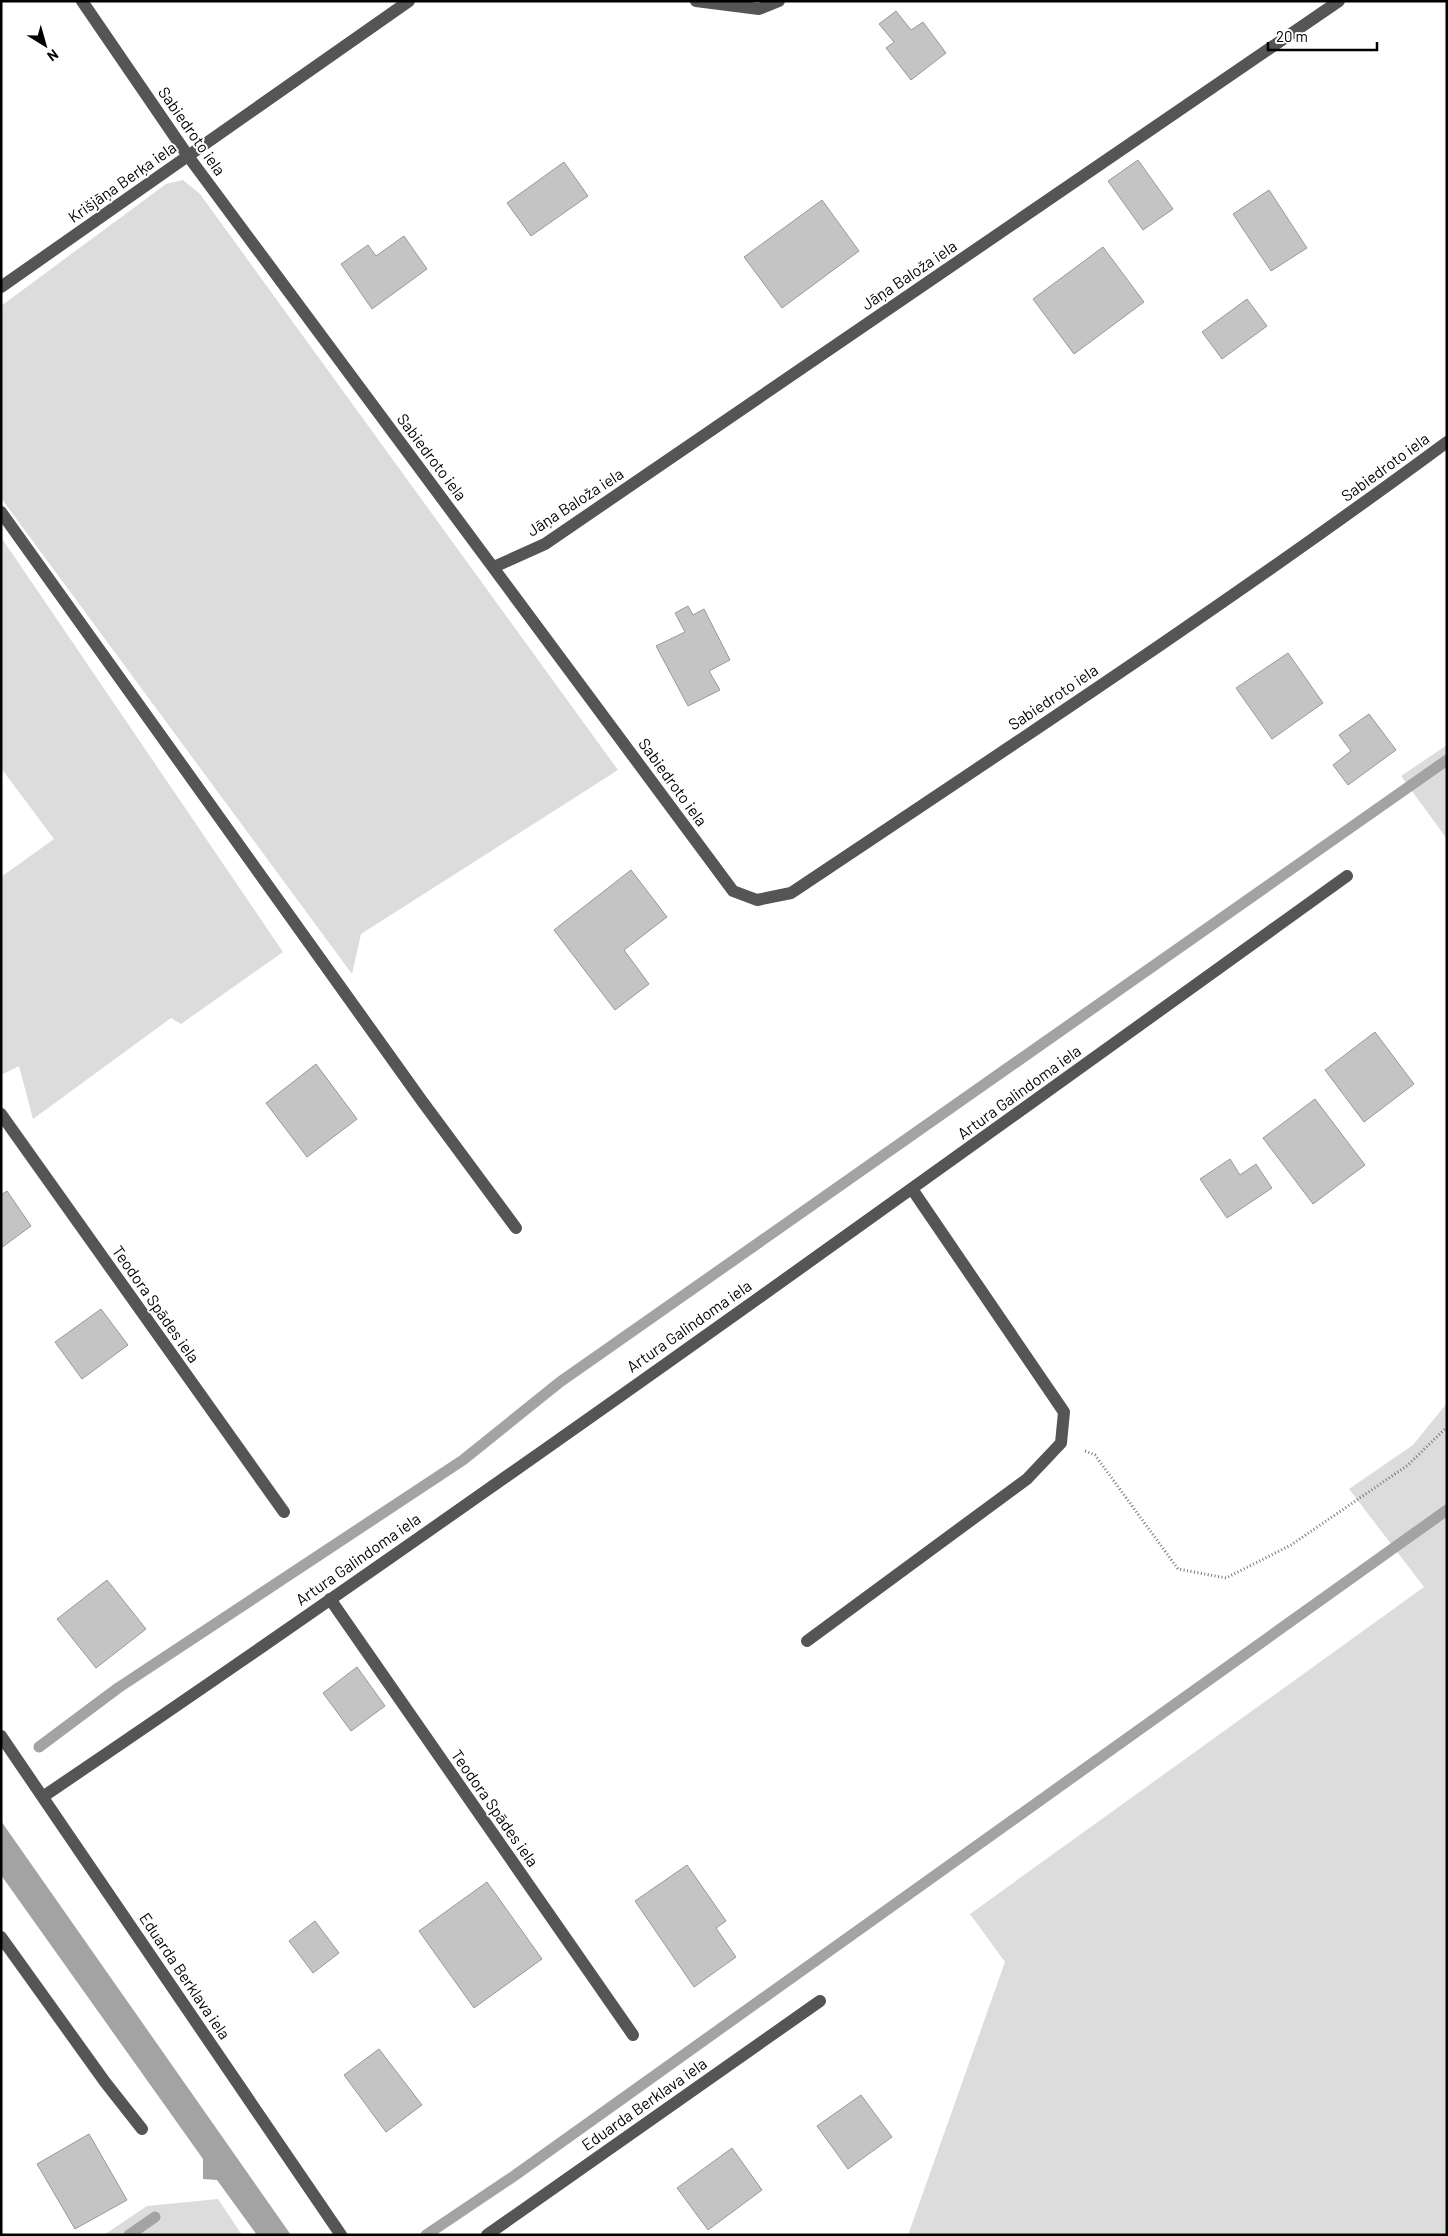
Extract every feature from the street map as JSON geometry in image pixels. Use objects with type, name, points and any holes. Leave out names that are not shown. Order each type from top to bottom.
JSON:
[{"type":"street","name":"Sabiedroto iela","points":[[82,1],[188,156],[733,891],[757,900],[791,893],[799,888],[1120,672],[1379,492],[1447,442]]},
{"type":"street","name":"Krišjāņa Berķa iela","points":[[1,287],[409,1]]},
{"type":"street","points":[[696,1],[758,9],[779,1]]},
{"type":"street","name":"Jāņa Baloža iela","points":[[494,567],[545,544],[1339,1]]},
{"type":"street","points":[[1,512],[399,1070],[516,1228]]},
{"type":"street","name":"Artura Galindoma iela","points":[[44,1796],[330,1599],[912,1189],[1347,876]]},
{"type":"street","name":"Teodora Spādes iela","points":[[1,1114],[284,1512]]},
{"type":"street","points":[[807,1641],[1028,1479],[1061,1443],[1064,1412],[912,1189]]},
{"type":"street","name":"Teodora Spādes iela","points":[[330,1599],[632,2035]]},
{"type":"street","name":"Eduarda Berklava iela","points":[[1,1736],[44,1796],[341,2235]]},
{"type":"street","points":[[1,1937],[105,2082],[142,2129]]},
{"type":"street","name":"Eduarda Berklava iela","points":[[488,2235],[820,2001]]},
{"type":"path","points":[[1061,1443],[1095,1455],[1178,1569],[1226,1578],[1291,1545],[1315,1530],[1408,1466],[1447,1427]]},
{"type":"shaded area","points":[[183,180],[200,194],[618,770],[361,934],[352,974],[1,498],[1,306],[166,184]]},
{"type":"shaded area","points":[[1,537],[283,952],[181,1024],[171,1018],[33,1119],[19,1066],[1,1075],[1,877],[54,839],[1,768]]},
{"type":"shaded area","points":[[1447,745],[1447,839],[1401,776]]},
{"type":"shaded area","points":[[1447,1403],[1447,2235],[908,2235],[1005,1962],[970,1914],[1424,1587],[1349,1489],[1413,1445]]},
{"type":"shaded area","points":[[1,1821],[291,2235],[257,2235],[217,2180],[203,2179],[203,2159],[1,1875]]},
{"type":"shaded area","points":[[218,2199],[242,2235],[104,2235],[147,2206]]},
{"type":"building","points":[[896,11],[911,30],[923,22],[946,53],[911,80],[886,48],[894,42],[879,24]]},
{"type":"building","points":[[1138,160],[1173,209],[1143,230],[1108,181]]},
{"type":"building","points":[[564,162],[588,196],[531,236],[507,203]]},
{"type":"building","points":[[1269,190],[1307,248],[1271,271],[1233,214]]},
{"type":"building","points":[[822,200],[859,251],[782,308],[744,257]]},
{"type":"building","points":[[404,236],[427,269],[372,309],[341,264],[368,245],[376,256]]},
{"type":"building","points":[[1103,247],[1144,302],[1074,354],[1033,299]]},
{"type":"building","points":[[1247,299],[1267,326],[1222,359],[1202,332]]},
{"type":"building","points":[[688,606],[693,615],[704,609],[730,660],[709,671],[720,690],[688,706],[656,646],[685,632],[675,613]]},
{"type":"building","points":[[1288,653],[1323,703],[1272,739],[1236,688]]},
{"type":"building","points":[[1369,714],[1396,750],[1348,785],[1333,765],[1351,751],[1339,735]]},
{"type":"building","points":[[631,870],[667,917],[624,950],[649,984],[615,1010],[554,930]]},
{"type":"building","points":[[1375,1032],[1414,1084],[1364,1122],[1325,1070]]},
{"type":"building","points":[[316,1064],[357,1119],[307,1157],[266,1103]]},
{"type":"building","points":[[1315,1099],[1365,1165],[1313,1204],[1263,1138]]},
{"type":"building","points":[[1230,1159],[1240,1175],[1256,1164],[1272,1188],[1227,1218],[1200,1179]]},
{"type":"building","points":[[7,1191],[31,1226],[1,1248],[1,1195]]},
{"type":"building","points":[[101,1309],[128,1345],[82,1379],[55,1342]]},
{"type":"building","points":[[107,1580],[146,1629],[96,1668],[57,1619]]},
{"type":"building","points":[[357,1667],[385,1706],[351,1731],[323,1693]]},
{"type":"building","points":[[687,1865],[726,1921],[716,1928],[736,1957],[694,1987],[635,1901]]},
{"type":"building","points":[[487,1882],[542,1959],[474,2008],[419,1931]]},
{"type":"building","points":[[315,1921],[339,1953],[313,1973],[289,1941]]},
{"type":"building","points":[[379,2049],[422,2105],[386,2132],[344,2075]]},
{"type":"building","points":[[861,2095],[892,2137],[848,2169],[817,2126]]},
{"type":"building","points":[[89,2134],[127,2200],[75,2229],[37,2164]]},
{"type":"building","points":[[732,2148],[762,2190],[708,2230],[677,2188]]},
{"type":"waterway","points":[[39,1747],[118,1688],[463,1460],[560,1382],[1447,760]]},
{"type":"waterway","points":[[426,2235],[514,2176],[1447,1510]]},
{"type":"waterway","points":[[129,2235],[155,2217]]}]
